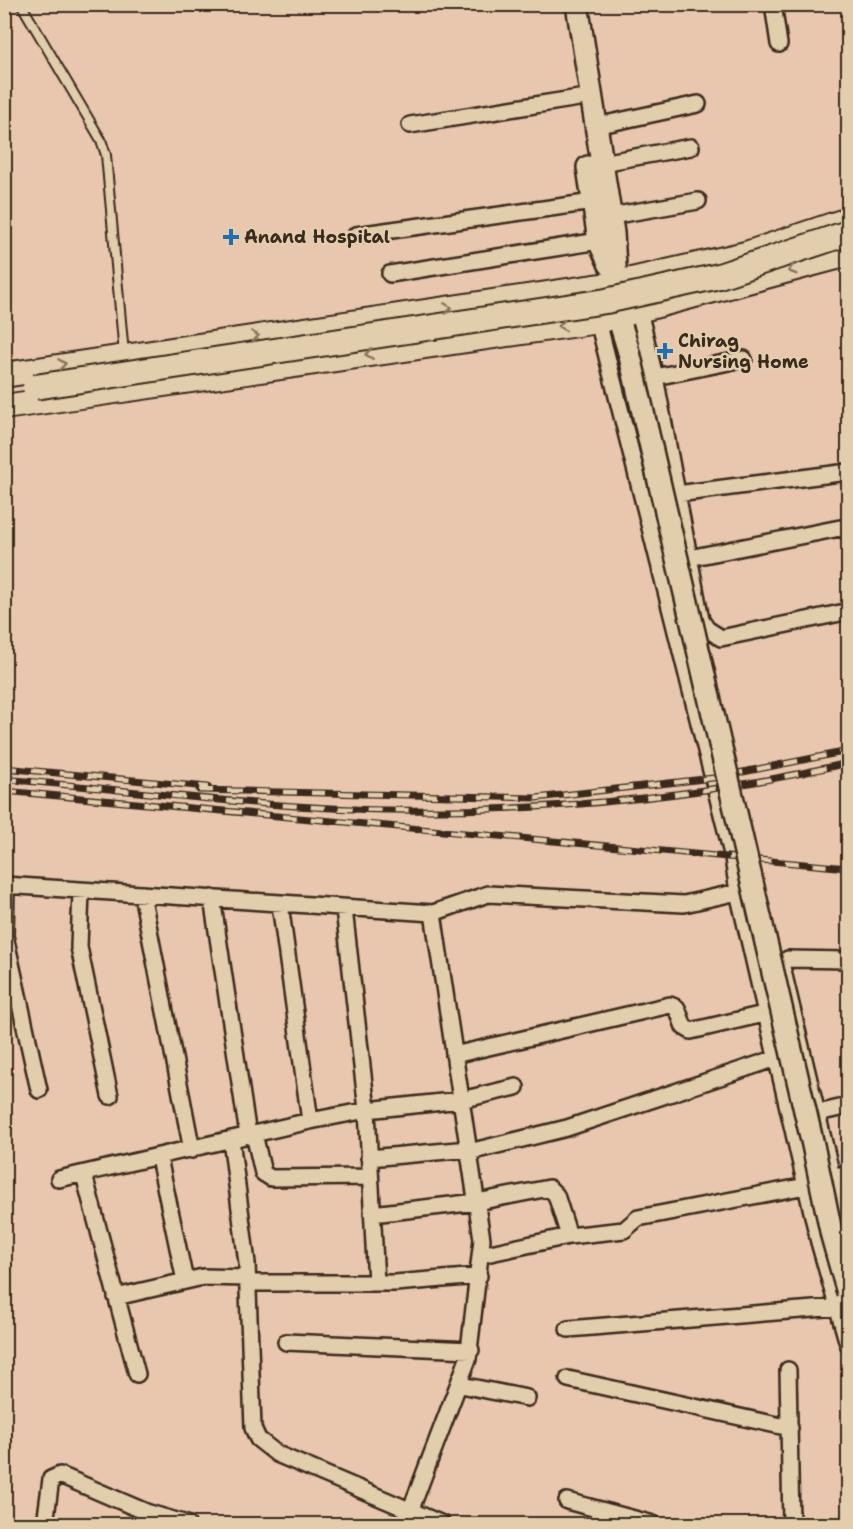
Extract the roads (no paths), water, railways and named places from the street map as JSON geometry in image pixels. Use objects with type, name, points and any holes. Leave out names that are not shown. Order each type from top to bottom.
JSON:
[{"type":"main road","points":[[564,4],[596,126],[611,216],[618,316],[629,352],[813,1145],[843,1300]]},
{"type":"main road","points":[[577,4],[579,98],[599,241],[614,277]]},
{"type":"main road","points":[[4,375],[746,254],[849,220]]},
{"type":"main road","points":[[4,392],[606,301],[719,276],[849,233]]},
{"type":"main road","points":[[4,407],[618,316],[849,254]]},
{"type":"street","points":[[778,6],[779,44]]},
{"type":"street","points":[[411,125],[579,98]]},
{"type":"street","points":[[596,126],[698,104]]},
{"type":"street","points":[[602,163],[691,147]]},
{"type":"street","points":[[611,216],[698,201]]},
{"type":"street","points":[[356,235],[594,202]]},
{"type":"street","points":[[390,274],[599,241]]},
{"type":"street","points":[[618,316],[655,377],[701,620],[714,636],[721,638],[845,612]]},
{"type":"street","points":[[618,316],[733,858],[738,892],[806,1186],[843,1300],[849,1344]]},
{"type":"street","points":[[655,377],[744,359]]},
{"type":"street","points":[[677,494],[849,472]]},
{"type":"street","points":[[689,558],[840,528],[849,531]]},
{"type":"street","points":[[39,1090],[5,936],[5,885],[344,909],[433,913],[488,894],[684,904],[738,892]]},
{"type":"street","points":[[81,891],[79,947],[110,1096]]},
{"type":"street","points":[[142,894],[192,1150]]},
{"type":"street","points":[[212,898],[251,1135],[263,1173],[271,1178],[370,1177]]},
{"type":"street","points":[[280,904],[310,1121]]},
{"type":"street","points":[[344,909],[367,1110],[376,1283]]},
{"type":"street","points":[[411,1509],[461,1384],[471,1350],[481,1256],[477,1202],[433,913]]},
{"type":"street","points":[[848,1243],[783,962],[788,959],[849,960]]},
{"type":"street","points":[[454,1055],[670,1005],[677,1008],[684,1027],[691,1031],[768,1014]]},
{"type":"street","points":[[369,1158],[469,1151],[555,1131],[777,1058]]},
{"type":"street","points":[[59,1179],[159,1158],[310,1121],[367,1110],[461,1100],[516,1087]]},
{"type":"street","points":[[818,1113],[849,1106]]},
{"type":"street","points":[[231,1139],[247,1281],[253,1428],[258,1439],[277,1454],[442,1524]]},
{"type":"street","points":[[159,1158],[185,1281]]},
{"type":"street","points":[[833,1176],[849,1173]]},
{"type":"street","points":[[84,1175],[137,1374]]},
{"type":"street","points":[[481,1256],[569,1236],[624,1230],[638,1218],[806,1186]]},
{"type":"street","points":[[372,1214],[477,1202],[549,1188],[556,1195],[569,1236]]},
{"type":"street","points":[[116,1297],[211,1276],[247,1281],[376,1283],[479,1276]]},
{"type":"street","points":[[568,1329],[843,1300]]},
{"type":"street","points":[[286,1342],[471,1350]]},
{"type":"street","points":[[788,1370],[791,1524]]},
{"type":"street","points":[[568,1379],[790,1428]]},
{"type":"street","points":[[461,1384],[527,1398]]},
{"type":"street","points":[[45,1524],[51,1479],[60,1475],[146,1512],[187,1524]]},
{"type":"street","points":[[567,1501],[654,1524]]},
{"type":"lane","points":[[21,4],[101,140],[106,155],[124,355]]},
{"type":"railway","points":[[199,790],[536,798],[713,778],[848,751]]},
{"type":"railway","points":[[4,779],[293,806],[447,810],[562,805],[677,794],[792,775],[848,763]]},
{"type":"railway","points":[[4,768],[208,787]]},
{"type":"railway","points":[[4,791],[848,868]]},
{"type":"place","name":"Anand Hospital","points":[[231,237]]},
{"type":"place","name":"Chirag Nursing Home","points":[[665,351]]}]
